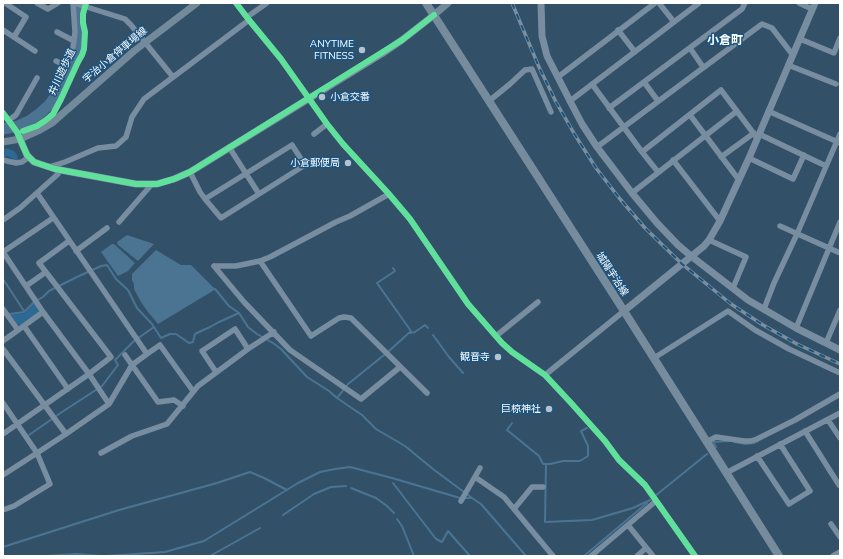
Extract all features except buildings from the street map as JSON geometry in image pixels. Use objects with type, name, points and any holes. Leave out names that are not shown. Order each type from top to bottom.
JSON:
[{"type":"main road","name":"宇治小倉停車場線","points":[[3,142],[11,142],[20,139],[52,123],[145,42],[198,3]]},
{"type":"main road","name":"城陽宇治線","points":[[426,3],[779,556]]},
{"type":"main road","points":[[434,15],[448,3]]},
{"type":"street","points":[[6,3],[26,17],[14,37]]},
{"type":"street","points":[[37,3],[48,9],[58,3]]},
{"type":"street","points":[[56,61],[65,65],[73,47],[75,32],[74,3],[125,19],[173,77]]},
{"type":"street","points":[[236,3],[281,59],[343,144],[410,219],[468,304],[512,352],[544,375],[605,441],[619,460],[641,481],[695,556]]},
{"type":"street","points":[[49,167],[98,148],[116,146],[126,137],[132,117],[144,99],[267,3]]},
{"type":"street","points":[[540,3],[542,36],[547,56],[582,124],[632,193],[657,223],[678,245],[748,300],[796,328],[840,350]]},
{"type":"street","points":[[558,77],[655,3]]},
{"type":"street","points":[[659,3],[674,22]]},
{"type":"street","points":[[570,101],[699,3]]},
{"type":"street","points":[[609,108],[742,9],[745,3]]},
{"type":"street","points":[[544,375],[704,246],[709,240],[720,221],[749,158],[757,135],[813,6],[799,3]]},
{"type":"street","points":[[3,113],[16,132],[29,157],[34,162],[59,170],[136,184],[157,184],[190,172],[402,40],[434,15]]},
{"type":"street","points":[[597,146],[762,24],[772,28],[792,54]]},
{"type":"street","points":[[3,30],[35,51]]},
{"type":"street","points":[[618,30],[635,52]]},
{"type":"street","points":[[57,32],[74,41]]},
{"type":"street","points":[[800,38],[834,53],[840,38]]},
{"type":"street","points":[[690,48],[703,67]]},
{"type":"street","points":[[788,65],[836,84]]},
{"type":"street","points":[[489,101],[525,70],[532,69],[551,112]]},
{"type":"street","points":[[10,122],[37,78]]},
{"type":"street","points":[[644,82],[658,101]]},
{"type":"street","points":[[592,84],[658,172]]},
{"type":"street","points":[[642,152],[721,90],[737,112],[757,135],[826,166]]},
{"type":"street","points":[[768,111],[838,143]]},
{"type":"street","points":[[632,193],[737,112]]},
{"type":"street","points":[[690,115],[739,180]]},
{"type":"street","points":[[314,134],[327,124]]},
{"type":"street","points":[[764,309],[826,166],[838,143],[840,134]]},
{"type":"street","points":[[721,157],[757,135]]},
{"type":"street","points":[[190,172],[200,192],[220,218],[306,166],[292,145],[205,198]]},
{"type":"street","points":[[229,147],[259,194]]},
{"type":"street","points":[[749,158],[793,179],[804,155]]},
{"type":"street","points":[[3,160],[16,163],[22,162],[29,157]]},
{"type":"street","points":[[674,160],[720,221]]},
{"type":"street","points":[[3,220],[37,193],[58,174],[59,170]]},
{"type":"street","points":[[119,222],[152,184]]},
{"type":"street","points":[[37,193],[147,354]]},
{"type":"street","points":[[389,194],[371,205],[270,257],[260,261],[236,266],[214,266],[244,302],[290,350],[361,399],[400,368]]},
{"type":"street","points":[[53,218],[3,252],[43,312],[89,374],[109,404]]},
{"type":"street","points":[[796,328],[840,222]]},
{"type":"street","points":[[780,226],[840,252]]},
{"type":"street","points":[[76,251],[107,228]]},
{"type":"street","points":[[709,240],[746,257],[733,288]]},
{"type":"street","points":[[3,434],[111,357],[39,263],[69,241]]},
{"type":"street","points":[[260,261],[311,336],[339,318],[351,318],[426,393]]},
{"type":"street","points":[[26,286],[46,272]]},
{"type":"street","points":[[496,336],[538,302]]},
{"type":"street","points":[[3,309],[18,330]]},
{"type":"street","points":[[826,343],[840,310]]},
{"type":"street","points":[[654,358],[728,311],[755,330],[789,349],[840,373]]},
{"type":"street","points":[[3,341],[43,312]]},
{"type":"street","points":[[24,326],[68,389]]},
{"type":"street","points":[[216,372],[202,351],[235,329],[248,349]]},
{"type":"street","points":[[101,453],[132,436],[167,424],[198,386],[248,349],[274,332]]},
{"type":"street","points":[[3,475],[109,404],[132,365],[160,344],[193,391]]},
{"type":"street","points":[[3,349],[66,434]]},
{"type":"street","points":[[125,355],[158,402],[174,400],[182,406]]},
{"type":"street","points":[[706,442],[716,437],[744,441],[758,439],[840,394]]},
{"type":"street","points":[[3,404],[37,453],[50,484],[14,506],[3,510]]},
{"type":"street","points":[[726,473],[840,413]]},
{"type":"street","points":[[828,420],[840,438]]},
{"type":"street","points":[[805,432],[839,485],[840,484]]},
{"type":"street","points":[[757,456],[789,504],[810,490],[780,444]]},
{"type":"street","points":[[461,501],[480,468]]},
{"type":"street","points":[[475,477],[504,497],[553,556]]},
{"type":"street","points":[[514,508],[532,487],[543,487]]},
{"type":"street","points":[[591,556],[628,525],[654,499]]},
{"type":"street","points":[[831,524],[840,537]]},
{"type":"street","points":[[628,525],[653,556]]},
{"type":"street","points":[[637,556],[646,548]]},
{"type":"street","points":[[833,556],[840,552]]},
{"type":"shaded area","points":[[3,148],[14,151],[17,155],[18,161],[6,156],[3,158]]},
{"type":"shaded area","points":[[127,235],[154,244],[138,261],[118,245],[117,242]]},
{"type":"shaded area","points":[[114,244],[135,263],[128,271],[118,276],[101,252]]},
{"type":"shaded area","points":[[156,250],[181,265],[191,265],[216,289],[158,324],[141,302],[134,289],[132,280],[132,274]]},
{"type":"shaded area","points":[[34,303],[39,310],[38,313],[20,325],[17,324],[11,315],[25,313]]},
{"type":"waterway","points":[[3,129],[18,126],[39,114],[49,105],[63,86],[79,48],[79,8],[82,3]]},
{"type":"waterway","points":[[3,315],[24,312],[34,302],[43,297],[49,291],[101,266],[107,265],[116,279],[128,290],[137,308],[152,324],[161,338],[170,334],[176,334],[189,343],[193,342],[195,334],[239,313],[248,327],[281,349],[307,377],[362,415],[376,429],[405,446],[433,469],[481,504],[526,556]]},
{"type":"waterway","points":[[337,398],[348,384],[411,331],[377,283],[395,271],[393,268]]},
{"type":"waterway","points":[[3,279],[24,311]]},
{"type":"waterway","points":[[215,289],[229,306],[239,313]]},
{"type":"waterway","points":[[410,333],[415,332],[425,325],[428,328]]},
{"type":"waterway","points":[[29,435],[102,386],[118,365],[115,360],[134,341],[154,327]]},
{"type":"waterway","points":[[433,335],[463,373]]},
{"type":"waterway","points":[[512,423],[507,430],[539,456],[543,464],[563,461],[580,461],[588,456],[588,446],[581,431],[587,428]]},
{"type":"waterway","points":[[716,447],[713,442],[729,441]]},
{"type":"waterway","points":[[735,442],[745,444],[758,441]]},
{"type":"waterway","points":[[655,496],[707,454]]},
{"type":"waterway","points":[[546,464],[545,522],[592,520],[633,508],[650,500]]},
{"type":"waterway","points":[[106,556],[165,552],[204,541],[298,483],[320,472],[335,469],[350,467],[460,498],[470,498]]},
{"type":"waterway","points":[[3,547],[119,510],[217,483],[250,472],[287,490]]},
{"type":"waterway","points":[[393,483],[436,539],[442,542],[448,531],[470,556]]},
{"type":"waterway","points":[[283,515],[314,494],[331,487],[346,486]]},
{"type":"waterway","points":[[351,488],[376,498],[394,513]]},
{"type":"waterway","points":[[584,556],[647,503]]},
{"type":"waterway","points":[[397,519],[402,526],[414,556]]},
{"type":"waterway","points":[[210,556],[260,528]]},
{"type":"waterway","points":[[46,556],[77,554],[100,556]]},
{"type":"railway","points":[[512,3],[539,67],[556,102],[575,135],[596,168],[645,228],[682,264],[731,304],[763,325],[797,344],[840,364]]},
{"type":"cycle path","name":"井川遊歩道","points":[[23,131],[37,126],[46,120],[53,114],[61,99],[84,49],[85,32],[83,14],[86,3]]},
{"type":"cycle path","points":[[236,3],[281,59],[343,144],[410,219],[468,304],[502,343],[512,352],[545,375],[605,441],[619,460],[645,485],[695,556]]},
{"type":"cycle path","points":[[3,113],[17,132],[27,155],[34,162],[55,169],[136,184],[157,184],[190,172],[402,40],[434,15]]},
{"type":"place","name":"ANYTIME FITNESS","points":[[362,50]]},
{"type":"place","name":"小倉交番","points":[[322,97]]},
{"type":"place","name":"小倉郵便局","points":[[348,163]]},
{"type":"place","name":"観音寺","points":[[498,357]]},
{"type":"place","name":"巨椋神社","points":[[549,409]]},
{"type":"district","name":"小倉町","points":[[725,40]]}]
